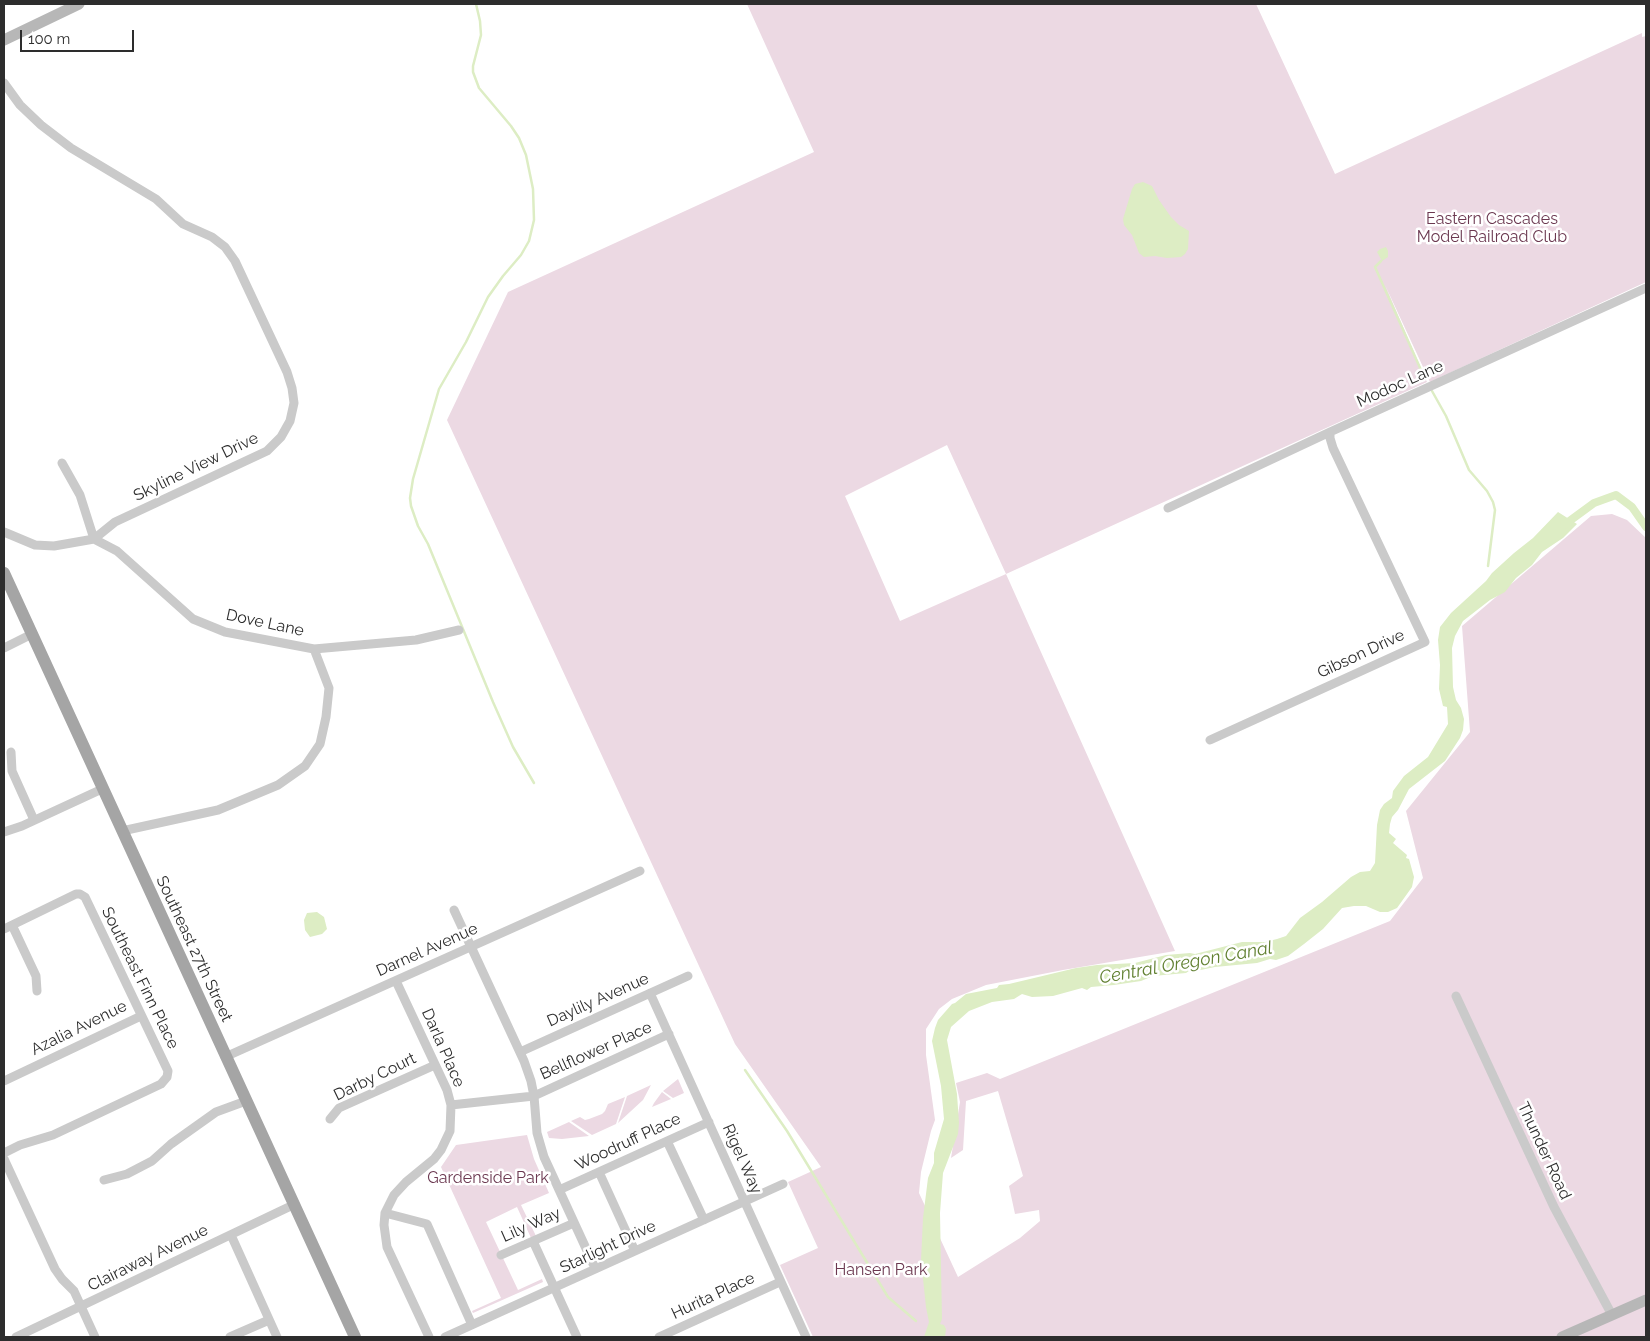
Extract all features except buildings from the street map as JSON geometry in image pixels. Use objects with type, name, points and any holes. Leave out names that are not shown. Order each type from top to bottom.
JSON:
[{"type":"main road","name":"Southeast 27th Street","points":[[4,576],[355,1337]]},
{"type":"street","points":[[4,40],[79,4]]},
{"type":"street","name":"Skyline View Drive","points":[[4,83],[20,105],[41,125],[71,148],[156,199],[183,224],[212,237],[225,247],[235,261],[287,372],[294,403],[290,421],[280,437],[267,451],[115,522],[94,539],[54,546],[35,545],[4,532]]},
{"type":"street","name":"Modoc Lane","points":[[1168,508],[1646,288]]},
{"type":"street","name":"Gibson Drive","points":[[1210,740],[1425,642],[1333,448],[1330,432]]},
{"type":"street","points":[[62,463],[80,495],[94,539]]},
{"type":"street","name":"Dove Lane","points":[[94,539],[117,550],[193,619],[224,632],[314,649],[416,640],[459,630]]},
{"type":"street","points":[[4,648],[32,634]]},
{"type":"street","points":[[122,831],[218,810],[278,785],[305,766],[320,744],[326,717],[329,688],[314,649]]},
{"type":"street","points":[[11,752],[12,771],[34,820]]},
{"type":"street","points":[[4,832],[102,789]]},
{"type":"street","name":"Darnel Avenue","points":[[225,1057],[640,871]]},
{"type":"street","name":"Southeast Finn Place","points":[[4,1153],[20,1145],[53,1135],[162,1084],[167,1077],[168,1071],[85,897],[76,894],[8,927]]},
{"type":"street","points":[[454,910],[520,1052],[531,1080],[538,1138],[544,1158],[595,1268]]},
{"type":"street","points":[[8,927],[36,976],[36,991]]},
{"type":"street","name":"Daylily Avenue","points":[[520,1052],[688,976]]},
{"type":"street","name":"Darla Place","points":[[385,1213],[400,1188],[434,1159],[441,1150],[450,1131],[451,1105],[447,1090],[396,981]]},
{"type":"street","name":"Rigel Way","points":[[650,994],[806,1337]]},
{"type":"street","name":"Thunder Road","points":[[1456,996],[1554,1207],[1612,1315]]},
{"type":"street","name":"Azalia Avenue","points":[[4,1081],[141,1016]]},
{"type":"street","name":"Bellflower Place","points":[[451,1105],[534,1096],[669,1034]]},
{"type":"street","name":"Darby Court","points":[[330,1119],[339,1108],[435,1065]]},
{"type":"street","points":[[104,1180],[127,1174],[152,1161],[171,1144],[216,1112],[246,1101]]},
{"type":"street","name":"Woodruff Place","points":[[559,1190],[709,1122]]},
{"type":"street","points":[[667,1141],[704,1220]]},
{"type":"street","points":[[4,1159],[56,1269],[62,1279],[74,1291],[95,1337]]},
{"type":"street","points":[[599,1172],[635,1251]]},
{"type":"street","name":"Starlight Drive","points":[[445,1337],[784,1184]]},
{"type":"street","name":"Clairaway Avenue","points":[[16,1337],[293,1205]]},
{"type":"street","points":[[429,1337],[387,1247],[384,1225],[385,1213],[427,1224],[472,1325]]},
{"type":"street","name":"Lily Way","points":[[501,1256],[574,1223]]},
{"type":"street","points":[[231,1235],[277,1337]]},
{"type":"street","points":[[533,1241],[577,1337]]},
{"type":"street","name":"Hurita Place","points":[[659,1337],[780,1282]]},
{"type":"street","points":[[1562,1337],[1646,1300]]},
{"type":"street","points":[[230,1337],[269,1320]]},
{"type":"green space","points":[[747,4],[1256,4],[1335,174],[1642,33],[1642,37],[1646,36],[1646,282],[1430,382],[1385,285],[1427,382],[1006,574],[1175,951],[986,985],[952,999],[939,1009],[926,1029],[926,1055],[935,1120],[921,1172],[919,1193],[958,1277],[1020,1238],[1040,1221],[1039,1210],[1015,1214],[1009,1186],[1023,1176],[998,1091],[966,1101],[963,1150],[951,1158],[960,1102],[956,1083],[987,1073],[1000,1079],[1390,921],[1423,878],[1406,811],[1470,732],[1462,626],[1591,516],[1612,514],[1627,520],[1646,538],[1646,1337],[813,1337],[780,1265],[818,1248],[788,1182],[821,1167],[735,1044],[447,420],[508,292],[814,152]],"holes":[[[947,445],[1006,574],[900,621],[845,496]]]},
{"type":"green space","points":[[678,1079],[684,1093],[673,1098],[663,1091]]},
{"type":"green space","points":[[651,1085],[643,1100],[618,1123],[627,1096]]},
{"type":"green space","points":[[662,1092],[671,1099],[652,1107],[654,1103]]},
{"type":"green space","points":[[625,1097],[616,1124],[592,1135],[571,1121],[580,1117],[585,1120],[602,1114],[608,1104]]},
{"type":"green space","points":[[569,1122],[589,1136],[562,1139],[549,1138],[547,1132]]},
{"type":"green space","name":"Gardenside Park","points":[[527,1135],[534,1159],[549,1193],[521,1205],[536,1236],[531,1238],[517,1207],[486,1222],[518,1290],[542,1279],[543,1282],[473,1313],[472,1311],[501,1298],[441,1167],[456,1145]]},
{"type":"water","points":[[1143,182],[1152,186],[1171,217],[1189,231],[1188,249],[1181,257],[1144,257],[1139,253],[1132,235],[1124,225],[1123,219],[1132,189],[1135,184]]},
{"type":"water","points":[[1386,247],[1388,257],[1382,261],[1377,252]]},
{"type":"water","points":[[1558,512],[1577,524],[1563,538],[1542,552],[1505,592],[1490,600],[1463,621],[1455,636],[1452,648],[1453,687],[1464,719],[1463,730],[1445,761],[1409,789],[1392,817],[1389,833],[1396,839],[1393,843],[1407,855],[1406,858],[1409,859],[1414,877],[1412,887],[1397,908],[1388,912],[1380,912],[1366,906],[1342,908],[1323,929],[1304,944],[1288,956],[1276,960],[1270,959],[1257,963],[1153,976],[1141,981],[1091,987],[1087,990],[1082,988],[1053,996],[1032,997],[1022,994],[1014,999],[992,1002],[969,1011],[951,1027],[947,1040],[957,1094],[959,1123],[958,1134],[943,1173],[940,1213],[942,1319],[940,1324],[944,1325],[946,1329],[945,1337],[924,1337],[929,1322],[921,1260],[923,1218],[928,1178],[934,1163],[934,1153],[944,1119],[941,1086],[932,1041],[938,1020],[952,1004],[966,994],[997,988],[999,985],[1076,968],[1135,963],[1166,955],[1195,954],[1242,942],[1265,942],[1286,936],[1300,918],[1351,877],[1360,872],[1370,871],[1375,863],[1377,825],[1380,810],[1392,798],[1393,791],[1404,776],[1428,757],[1448,724],[1447,707],[1443,706],[1439,689],[1438,640],[1440,627],[1451,613],[1486,581],[1492,573],[1533,538]]},
{"type":"water","points":[[317,912],[324,917],[327,929],[322,934],[310,937],[305,930],[304,920],[307,913]]},
{"type":"waterway","points":[[476,4],[481,35],[473,72],[479,88],[519,138],[526,155],[533,189],[534,220],[529,241],[521,255],[488,297],[466,342],[439,389],[413,479],[410,498],[418,526],[428,544],[493,702],[513,747],[534,783]]},
{"type":"waterway","points":[[1381,261],[1375,267],[1425,379]]},
{"type":"waterway","points":[[1432,391],[1446,416],[1469,470],[1487,491],[1493,502],[1495,510],[1488,566]]},
{"type":"waterway","name":"Central Oregon Canal","points":[[1564,525],[1594,503],[1616,495],[1632,507],[1646,527]]},
{"type":"waterway","points":[[745,1070],[787,1131],[888,1297],[916,1321]]},
{"type":"park label","name":"Eastern Cascades Model Railroad Club","points":[[1492,228]]},
{"type":"park label","name":"Hansen Park","points":[[881,1270]]}]
